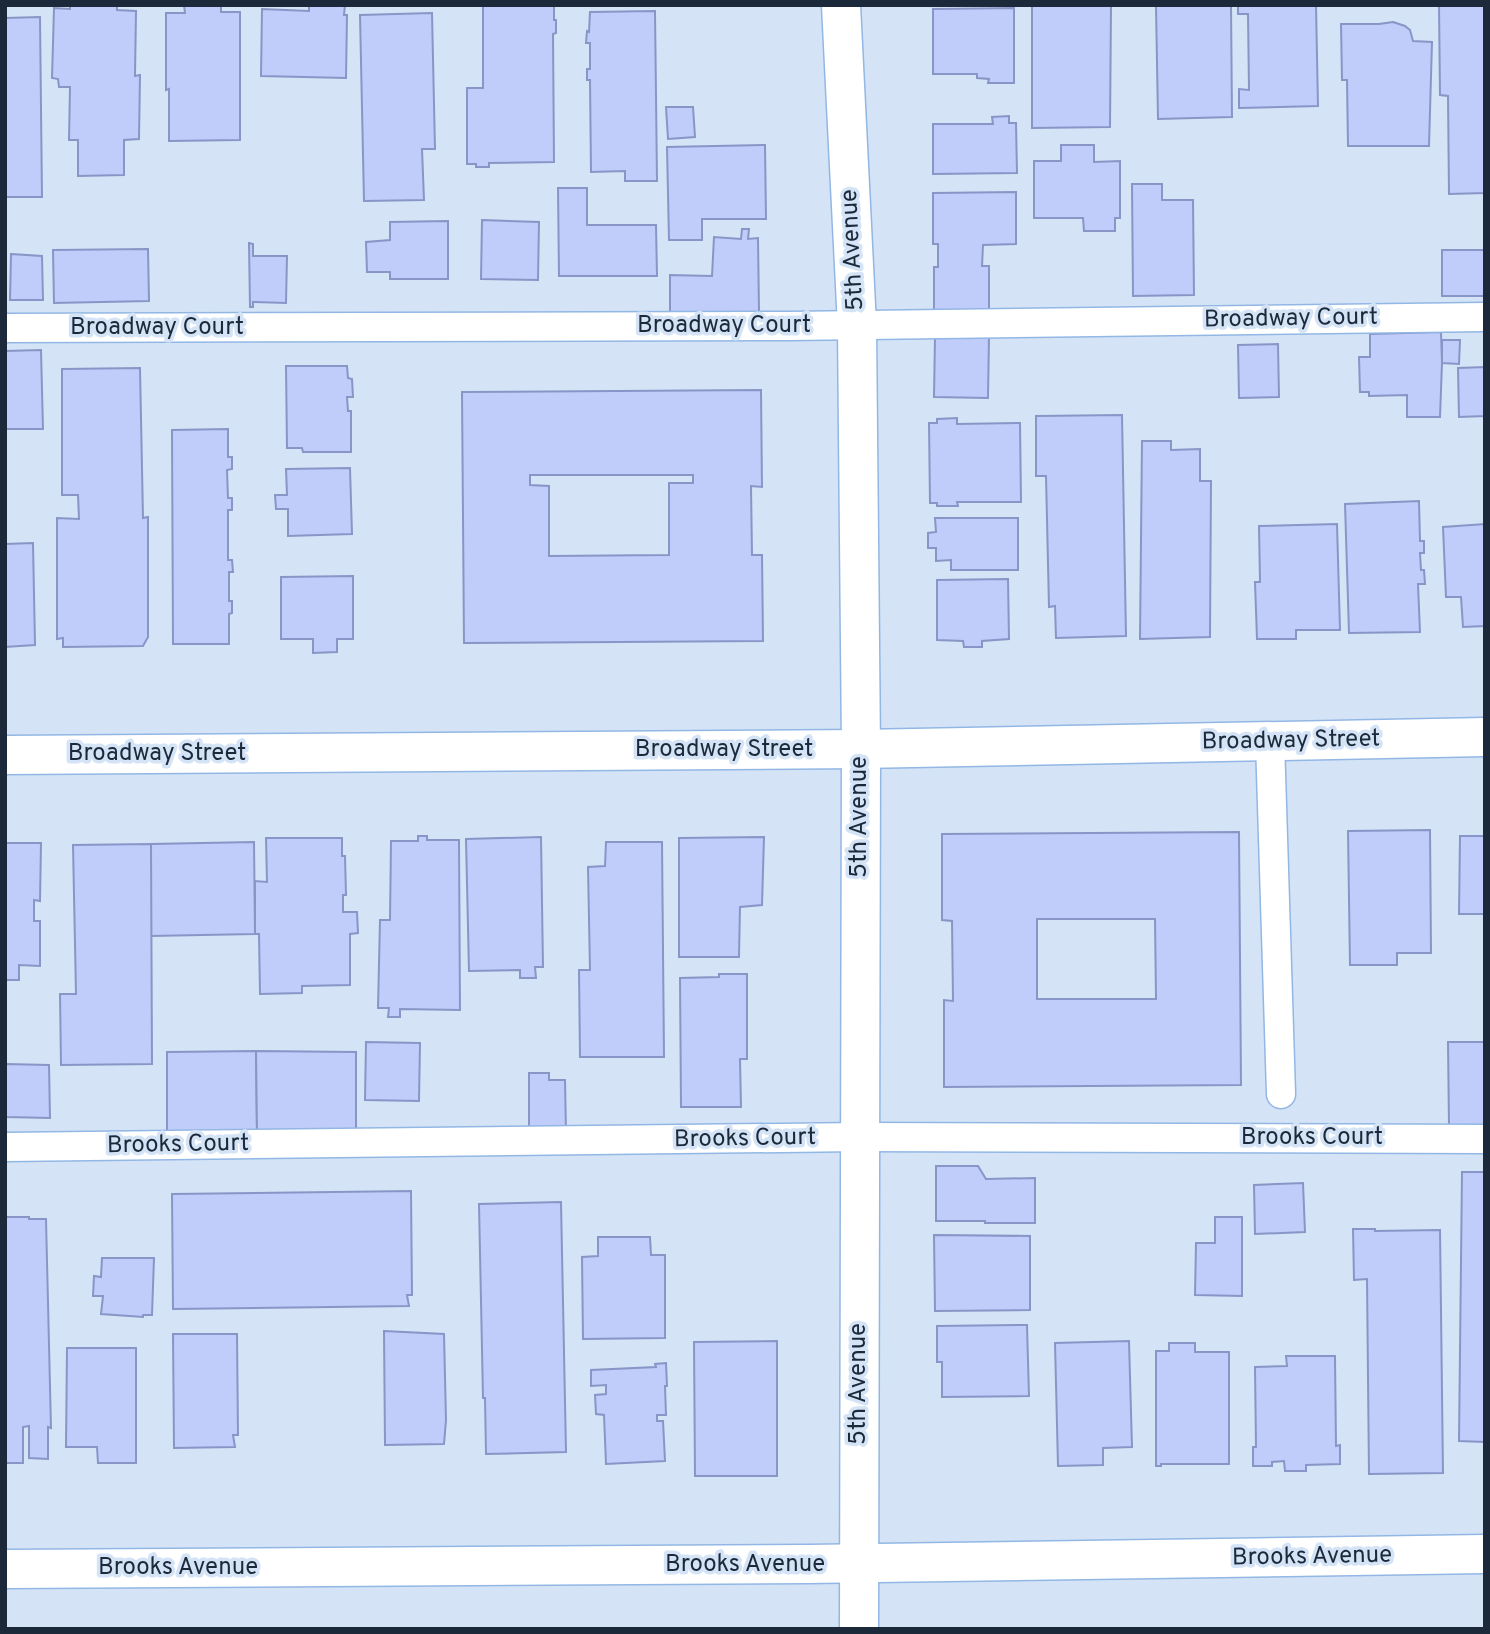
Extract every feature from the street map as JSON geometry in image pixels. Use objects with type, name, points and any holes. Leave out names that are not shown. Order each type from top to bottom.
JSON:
[{"type":"street","name":"5th Avenue","points":[[841,5],[857,326],[861,750],[859,1629]]},
{"type":"street","name":"Broadway Street","points":[[5,755],[861,750],[1485,737]]},
{"type":"street","name":"Brooks Avenue","points":[[5,1569],[858,1564],[1485,1555]]},
{"type":"lane","name":"Broadway Court","points":[[5,328],[857,326],[1485,317]]},
{"type":"lane","points":[[1270,741],[1282,1094]]},
{"type":"lane","name":"Brooks Court","points":[[5,1147],[860,1137],[1485,1139]]},
{"type":"building","points":[[70,5],[117,5],[117,10],[136,11],[135,76],[140,75],[139,139],[124,140],[124,175],[78,176],[78,140],[69,140],[70,87],[59,87],[58,79],[52,78],[54,8],[70,9]]},
{"type":"building","points":[[184,5],[221,5],[221,12],[240,12],[240,140],[169,141],[166,13],[185,13]]},
{"type":"building","points":[[309,5],[345,5],[346,78],[261,76],[262,9],[309,11]]},
{"type":"building","points":[[483,5],[554,5],[554,162],[489,163],[489,167],[467,164],[467,88],[483,88]]},
{"type":"building","points":[[1111,5],[1110,127],[1032,128],[1032,6]]},
{"type":"building","points":[[1231,5],[1232,117],[1158,119],[1156,6]]},
{"type":"building","points":[[1238,5],[1316,5],[1318,106],[1239,108],[1239,89],[1249,90],[1248,14],[1238,14]]},
{"type":"building","points":[[1439,5],[1485,5],[1485,193],[1449,194],[1448,96],[1440,95]]},
{"type":"building","points":[[1014,8],[1014,83],[988,83],[989,79],[977,78],[977,74],[933,74],[933,9]]},
{"type":"building","points":[[655,11],[657,181],[625,181],[625,171],[591,172],[590,80],[587,80],[587,69],[590,69],[590,43],[586,43],[590,12]]},
{"type":"building","points":[[432,13],[435,149],[422,149],[424,200],[364,201],[360,15]]},
{"type":"building","points":[[40,17],[42,197],[5,197],[5,18]]},
{"type":"building","points":[[1393,22],[1410,30],[1413,41],[1432,42],[1429,146],[1348,146],[1347,80],[1342,80],[1341,24]]},
{"type":"building","points":[[666,107],[693,107],[695,137],[668,139]]},
{"type":"building","points":[[1009,116],[1009,123],[1016,123],[1017,173],[933,174],[933,124],[993,124],[992,117]]},
{"type":"building","points":[[765,145],[766,219],[702,219],[702,240],[669,240],[667,147]]},
{"type":"building","points":[[1061,145],[1094,145],[1094,162],[1120,161],[1120,218],[1115,218],[1115,231],[1084,231],[1083,218],[1034,218],[1034,161],[1061,161]]},
{"type":"building","points":[[1132,184],[1162,184],[1162,200],[1193,200],[1194,295],[1133,296]]},
{"type":"building","points":[[558,188],[587,188],[587,225],[656,225],[657,276],[559,276]]},
{"type":"building","points":[[1016,192],[1016,244],[983,245],[982,266],[989,266],[989,311],[934,310],[934,267],[938,267],[938,244],[933,244],[933,193]]},
{"type":"building","points":[[482,220],[539,222],[538,280],[481,279]]},
{"type":"building","points":[[448,221],[448,279],[390,279],[390,272],[367,272],[366,242],[390,240],[390,222]]},
{"type":"building","points":[[742,229],[749,229],[748,239],[758,238],[759,312],[670,313],[670,275],[712,276],[714,237],[741,239]]},
{"type":"building","points":[[249,243],[253,244],[253,256],[287,256],[286,303],[253,302],[253,307],[250,307]]},
{"type":"building","points":[[148,249],[149,301],[54,303],[53,250]]},
{"type":"building","points":[[1442,250],[1485,250],[1485,296],[1442,296]]},
{"type":"building","points":[[11,254],[42,256],[43,300],[10,300]]},
{"type":"building","points":[[1441,332],[1440,417],[1407,417],[1407,395],[1369,396],[1369,392],[1360,392],[1359,357],[1370,357],[1370,334]]},
{"type":"building","points":[[935,336],[989,337],[988,398],[934,397]]},
{"type":"building","points":[[1442,340],[1460,340],[1459,364],[1442,363]]},
{"type":"building","points":[[1278,344],[1279,397],[1239,398],[1238,345]]},
{"type":"building","points":[[41,350],[43,429],[5,429],[5,351]]},
{"type":"building","points":[[286,366],[347,366],[348,378],[352,379],[353,397],[347,397],[348,411],[351,411],[351,452],[303,452],[302,448],[287,448]]},
{"type":"building","points":[[1485,367],[1485,416],[1459,417],[1458,368]]},
{"type":"building","points":[[140,368],[143,518],[148,517],[148,637],[143,646],[63,647],[63,638],[57,639],[57,518],[79,519],[78,495],[62,495],[62,369]]},
{"type":"building","points":[[761,390],[762,487],[751,486],[752,555],[762,555],[763,641],[464,643],[462,392]],"holes":[[[530,475],[693,475],[693,483],[669,483],[669,555],[549,556],[549,486],[530,485]]]},
{"type":"building","points":[[1122,415],[1126,636],[1056,638],[1055,606],[1049,607],[1046,476],[1036,476],[1036,416]]},
{"type":"building","points":[[957,418],[957,424],[1020,423],[1021,502],[957,502],[958,506],[937,506],[937,503],[930,503],[929,423],[937,423],[937,419]]},
{"type":"building","points":[[228,429],[228,457],[232,457],[232,469],[227,470],[228,498],[232,498],[232,510],[228,510],[228,560],[232,560],[233,572],[229,572],[229,601],[232,601],[232,613],[229,614],[229,644],[173,644],[172,430]]},
{"type":"building","points":[[1142,441],[1171,441],[1171,450],[1200,449],[1200,481],[1211,481],[1210,637],[1140,639]]},
{"type":"building","points":[[350,468],[352,534],[288,536],[288,509],[276,509],[275,495],[287,495],[286,469]]},
{"type":"building","points":[[1419,501],[1420,541],[1424,541],[1424,553],[1420,553],[1421,570],[1424,570],[1425,584],[1418,584],[1420,632],[1349,633],[1345,504]]},
{"type":"building","points":[[935,518],[1018,518],[1018,570],[951,570],[951,560],[936,561],[936,548],[928,548],[928,533],[936,532]]},
{"type":"building","points":[[1337,524],[1340,630],[1296,630],[1296,639],[1257,639],[1255,582],[1260,582],[1259,526]]},
{"type":"building","points":[[1485,524],[1485,626],[1463,627],[1461,597],[1446,597],[1443,527]]},
{"type":"building","points":[[33,543],[35,645],[5,647],[5,544]]},
{"type":"building","points":[[353,576],[353,639],[337,639],[337,652],[313,653],[313,639],[281,639],[281,577]]},
{"type":"building","points":[[1008,579],[1009,639],[982,641],[982,647],[964,647],[963,641],[937,640],[937,580]]},
{"type":"building","points":[[1430,830],[1431,953],[1397,953],[1397,965],[1350,965],[1348,831]]},
{"type":"building","points":[[1239,832],[1241,1085],[944,1087],[944,1000],[953,1001],[952,921],[942,920],[942,834]],"holes":[[[1037,919],[1155,919],[1156,999],[1037,999]]]},
{"type":"building","points":[[418,836],[427,836],[427,840],[459,840],[460,1010],[400,1009],[400,1017],[388,1017],[389,1008],[378,1008],[380,920],[390,920],[391,841],[418,841]]},
{"type":"building","points":[[1460,836],[1485,836],[1485,914],[1459,914]]},
{"type":"building","points":[[541,837],[543,967],[535,967],[536,978],[520,978],[520,970],[469,971],[466,839]]},
{"type":"building","points":[[764,837],[762,905],[740,907],[739,957],[679,957],[679,838]]},
{"type":"building","points":[[266,838],[342,838],[346,895],[343,895],[343,912],[357,912],[358,933],[350,934],[350,985],[302,986],[302,993],[260,994],[259,934],[255,934],[255,881],[267,882]]},
{"type":"building","points":[[254,842],[255,934],[151,936],[151,844]]},
{"type":"building","points":[[606,842],[662,842],[664,1057],[580,1057],[579,970],[590,970],[588,867],[605,866]]},
{"type":"building","points":[[5,843],[41,843],[40,901],[34,900],[34,921],[40,921],[40,966],[19,965],[19,980],[5,980]]},
{"type":"building","points":[[151,844],[152,1064],[61,1065],[60,994],[76,994],[73,845]]},
{"type":"building","points":[[719,974],[747,974],[747,1059],[740,1059],[741,1107],[681,1107],[680,978],[719,977]]},
{"type":"building","points":[[366,1042],[420,1043],[419,1101],[365,1100]]},
{"type":"building","points":[[1448,1042],[1485,1042],[1485,1125],[1449,1126]]},
{"type":"building","points":[[256,1051],[257,1133],[167,1134],[167,1052]]},
{"type":"building","points":[[256,1051],[356,1052],[356,1132],[257,1133]]},
{"type":"building","points":[[6,1064],[49,1065],[50,1118],[6,1117]]},
{"type":"building","points":[[529,1073],[549,1073],[549,1080],[565,1080],[566,1133],[529,1133]]},
{"type":"building","points":[[936,1166],[978,1166],[986,1179],[1035,1178],[1035,1223],[936,1221]]},
{"type":"building","points":[[1462,1172],[1485,1172],[1485,1442],[1459,1441]]},
{"type":"building","points":[[1303,1183],[1305,1232],[1255,1234],[1254,1185]]},
{"type":"building","points":[[411,1191],[412,1295],[407,1295],[409,1306],[173,1309],[172,1194]]},
{"type":"building","points":[[561,1202],[566,1452],[486,1454],[479,1204]]},
{"type":"building","points":[[5,1217],[46,1219],[51,1428],[48,1427],[48,1459],[29,1458],[29,1426],[23,1427],[23,1463],[5,1463]]},
{"type":"building","points":[[1215,1217],[1242,1217],[1242,1296],[1195,1295],[1196,1243],[1215,1243]]},
{"type":"building","points":[[1353,1229],[1440,1230],[1443,1473],[1369,1474],[1367,1279],[1354,1280]]},
{"type":"building","points":[[934,1235],[1030,1236],[1030,1310],[935,1311]]},
{"type":"building","points":[[598,1237],[650,1237],[651,1255],[665,1255],[665,1338],[583,1339],[582,1257],[598,1256]]},
{"type":"building","points":[[102,1258],[154,1258],[152,1315],[143,1317],[101,1314],[103,1296],[93,1296],[94,1276],[101,1277]]},
{"type":"building","points":[[1027,1325],[1029,1396],[942,1397],[942,1362],[937,1362],[937,1326]]},
{"type":"building","points":[[384,1331],[444,1334],[444,1444],[385,1445]]},
{"type":"building","points":[[173,1334],[237,1334],[238,1435],[233,1435],[235,1447],[174,1448]]},
{"type":"building","points":[[777,1341],[777,1476],[695,1476],[694,1342]]},
{"type":"building","points":[[1129,1341],[1132,1447],[1103,1448],[1103,1465],[1058,1466],[1055,1343]]},
{"type":"building","points":[[1169,1343],[1195,1343],[1195,1352],[1229,1352],[1229,1464],[1156,1466],[1156,1351],[1169,1351]]},
{"type":"building","points":[[67,1348],[136,1348],[136,1463],[98,1463],[97,1447],[66,1447]]},
{"type":"building","points":[[1286,1356],[1335,1356],[1336,1446],[1340,1445],[1340,1464],[1306,1465],[1306,1471],[1285,1471],[1284,1461],[1272,1462],[1272,1466],[1253,1466],[1253,1447],[1256,1447],[1255,1367],[1287,1366]]},
{"type":"building","points":[[666,1363],[666,1415],[657,1415],[657,1421],[663,1421],[665,1461],[606,1464],[604,1415],[596,1414],[595,1395],[606,1394],[606,1385],[591,1386],[591,1370],[656,1367],[655,1364]]},
{"type":"building","points":[[782,1628],[782,1629],[654,1629]]}]
